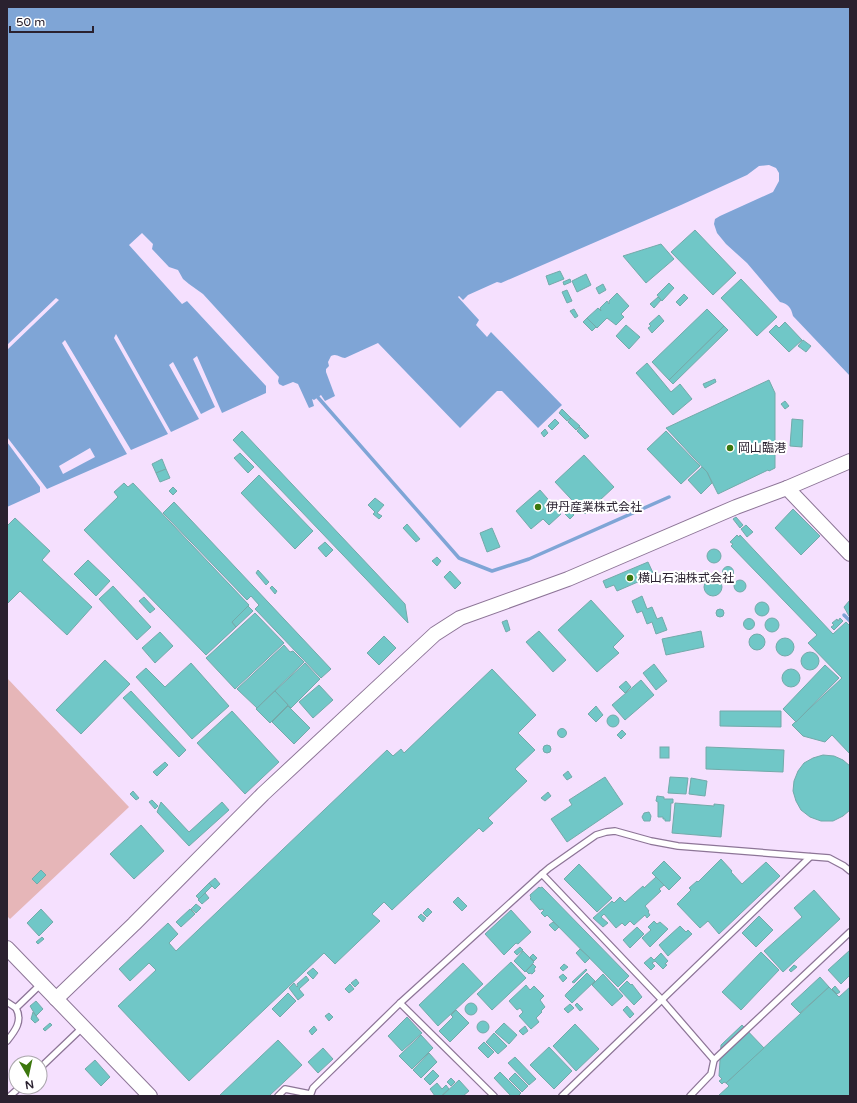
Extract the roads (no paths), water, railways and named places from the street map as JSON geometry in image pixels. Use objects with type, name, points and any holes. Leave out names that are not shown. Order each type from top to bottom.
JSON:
[{"type":"street","points":[[56,999],[134,924],[263,794],[435,634],[460,618],[568,579],[716,516],[736,506],[787,488],[850,461]]},
{"type":"street","points":[[787,488],[850,554]]},
{"type":"street","points":[[7,948],[150,1096]]},
{"type":"lane","points":[[278,1096],[285,1089],[310,1095],[313,1088],[400,1003],[549,868],[596,835],[615,831],[651,841],[678,846],[829,858],[850,871]]},
{"type":"lane","points":[[562,1096],[810,857]]},
{"type":"lane","points":[[542,874],[662,1000],[714,1060]]},
{"type":"lane","points":[[690,1096],[711,1074],[714,1060],[850,932]]},
{"type":"lane","points":[[16,1008],[42,983]]},
{"type":"lane","points":[[7,1002],[16,1008],[19,1020],[7,1041]]},
{"type":"lane","points":[[400,1003],[494,1096]]},
{"type":"lane","points":[[48,1061],[84,1027]]},
{"type":"water","points":[[7,7],[850,7],[850,376],[793,316],[789,306],[780,302],[747,263],[726,244],[717,233],[714,224],[715,219],[773,192],[779,181],[779,173],[776,168],[769,165],[759,166],[747,175],[681,205],[501,283],[497,282],[468,295],[463,300],[459,296],[458,297],[479,320],[476,325],[487,337],[491,332],[562,405],[538,428],[502,391],[497,391],[460,428],[378,343],[345,358],[335,355],[331,356],[326,372],[335,396],[325,401],[321,395],[314,400],[312,399],[314,406],[309,408],[298,384],[293,382],[283,386],[279,384],[279,377],[203,294],[183,279],[178,270],[169,267],[152,249],[153,244],[142,233],[129,245],[182,304],[187,301],[266,386],[266,393],[222,413],[197,356],[193,359],[215,407],[201,414],[173,362],[169,365],[199,419],[171,432],[116,334],[114,338],[168,434],[131,450],[65,340],[62,343],[127,454],[47,489],[7,437],[7,350],[59,300],[56,298],[7,345]],"holes":[[[90,448],[95,457],[63,474],[59,466]]]},
{"type":"water","points":[[7,442],[40,487],[40,492],[7,507]]},
{"type":"waterway","points":[[315,394],[459,558],[492,571],[529,559],[669,497]]},
{"type":"waterway","points":[[844,615],[850,621]]},
{"type":"place","name":"岡山臨港","points":[[730,448]]},
{"type":"place","name":"伊丹産業株式会社","points":[[538,507]]},
{"type":"place","name":"横山石油株式会社","points":[[630,578]]}]
